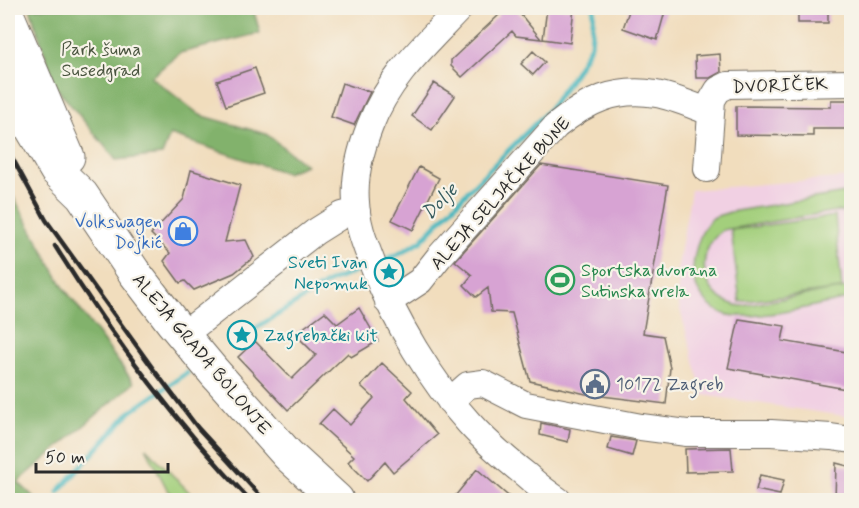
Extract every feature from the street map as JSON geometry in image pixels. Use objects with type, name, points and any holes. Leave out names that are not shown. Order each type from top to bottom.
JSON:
[{"type":"main road","name":"ALEJA GRADA BOLONJE","points":[[8,16],[82,195]]},
{"type":"main road","name":"ALEJA GRADA BOLONJE","points":[[8,88],[56,170],[82,195],[134,272],[183,335],[288,455],[337,501]]},
{"type":"street","points":[[460,8],[390,84],[378,106],[369,128],[359,167],[356,188],[357,211],[363,239],[388,302],[450,401],[470,424],[510,462],[558,501]]},
{"type":"street","name":"DVORIČEK","points":[[707,169],[710,112],[712,100],[718,90],[728,85],[852,84]]},
{"type":"street","name":"ALEJA SELJAČKE BUNE","points":[[388,302],[420,281],[556,126],[574,111],[600,98],[630,92],[658,94],[710,112]]},
{"type":"street","points":[[183,335],[315,232],[342,215],[357,211]]},
{"type":"street","points":[[450,401],[468,385],[483,383],[510,399],[526,405],[641,427],[687,433],[771,433],[852,440]]},
{"type":"shaded area","points":[[851,177],[851,417],[703,395],[678,302],[678,266],[691,190]]},
{"type":"green space","name":"Park šuma Susedgrad","points":[[30,8],[253,8],[260,33],[180,53],[151,77],[200,115],[266,134],[306,165],[286,173],[170,135],[162,155],[116,160],[55,86]]},
{"type":"green space","points":[[8,187],[64,288],[134,383],[18,482],[37,500],[12,500],[8,490]]},
{"type":"green space","points":[[851,192],[851,213],[836,211],[723,230],[713,240],[704,263],[710,286],[728,303],[742,306],[851,287],[851,298],[768,314],[736,316],[716,310],[703,298],[695,281],[693,264],[701,234],[713,218],[730,212]]},
{"type":"green space","points":[[835,216],[842,289],[740,302],[731,230]]},
{"type":"green space","points":[[146,448],[197,500],[178,500],[167,489]]},
{"type":"building","points":[[493,8],[515,8],[541,39],[516,36],[512,31],[462,77],[451,66],[451,60],[499,15]]},
{"type":"building","points":[[547,8],[574,8],[570,43],[543,39]]},
{"type":"building","points":[[630,8],[666,8],[657,40],[623,28]]},
{"type":"building","points":[[798,8],[828,8],[828,23],[798,23]]},
{"type":"building","points":[[533,51],[545,62],[533,75],[521,64]]},
{"type":"building","points":[[720,54],[721,72],[710,78],[696,78],[695,56]]},
{"type":"building","points":[[255,68],[264,93],[226,106],[217,81]]},
{"type":"building","points":[[342,83],[370,92],[354,125],[331,117]]},
{"type":"building","points":[[434,83],[455,96],[432,130],[412,116]]},
{"type":"building","points":[[831,100],[852,100],[852,129],[813,129],[813,136],[736,135],[736,106],[831,107]]},
{"type":"building","name":"Sportska dvorana Sutinska vrela","points":[[541,165],[668,185],[643,333],[663,336],[670,368],[666,404],[586,394],[530,381],[512,313],[491,312],[488,288],[476,297],[464,285],[472,275],[455,261]]},
{"type":"building","points":[[419,167],[439,178],[413,230],[392,220]]},
{"type":"building","name":"Volkswagen Dojkić","points":[[191,170],[240,185],[225,242],[246,240],[254,257],[234,273],[194,290],[185,281],[180,283],[164,261],[170,253],[151,234],[184,199]]},
{"type":"building","points":[[359,308],[378,341],[351,357],[348,353],[288,410],[238,357],[255,341],[292,379],[316,355],[295,334],[325,312],[337,324]]},
{"type":"building","points":[[739,319],[785,326],[782,341],[852,353],[852,390],[728,368]]},
{"type":"building","points":[[382,363],[412,391],[406,398],[437,435],[393,472],[385,462],[367,481],[348,462],[354,456],[319,424],[333,409],[350,425],[374,398],[361,386]]},
{"type":"building","points":[[541,423],[570,429],[568,442],[540,435]]},
{"type":"building","points":[[611,437],[636,441],[632,456],[608,449]]},
{"type":"building","points":[[731,448],[733,471],[686,472],[685,449]]},
{"type":"building","points":[[836,463],[852,467],[852,501],[835,501]]},
{"type":"building","points":[[477,469],[514,501],[451,501]]},
{"type":"building","points":[[760,475],[784,480],[780,495],[756,490]]},
{"type":"waterway","name":"Dolje","points":[[378,262],[399,254],[421,241],[548,111],[591,45],[594,8]]},
{"type":"waterway","name":"Dolje","points":[[231,344],[329,282],[367,267]]},
{"type":"waterway","name":"Dolje","points":[[58,492],[130,412],[187,373]]},
{"type":"railway","points":[[8,150],[46,220],[154,370],[198,428],[264,500]]},
{"type":"railway","points":[[55,246],[99,313],[146,378],[196,441],[250,500]]},
{"type":"place","name":"Volkswagen Dojkić","points":[[183,231]]},
{"type":"place","name":"Sveti Ivan Nepomuk","points":[[389,272]]},
{"type":"place","name":"Sportska dvorana Sutinska vrela","points":[[560,280]]},
{"type":"place","name":"Zagrebački kit","points":[[242,335]]},
{"type":"place","name":"10172 Zagreb","points":[[595,384]]}]
